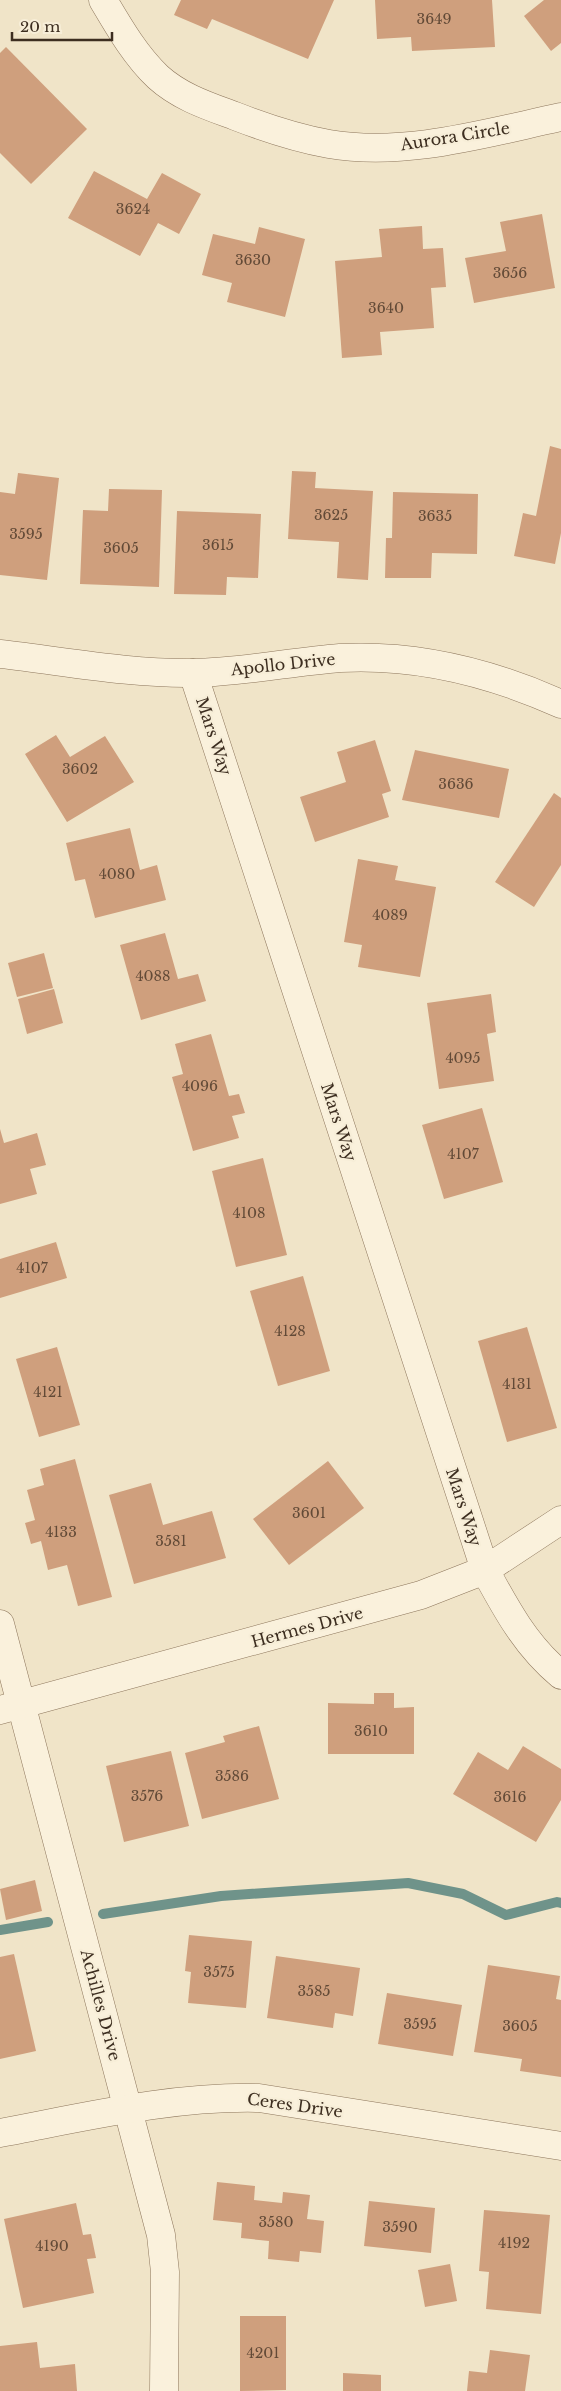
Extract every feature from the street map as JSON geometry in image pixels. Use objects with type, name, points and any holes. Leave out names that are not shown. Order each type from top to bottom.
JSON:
[{"type":"street","name":"Aurora Circle","points":[[103,0],[125,37],[158,77],[191,100],[275,132],[330,144],[377,147],[420,145],[561,117]]},
{"type":"street","name":"Apollo Drive","points":[[0,654],[121,669],[193,673],[339,658],[398,659],[431,663],[484,676],[539,694],[561,704]]},
{"type":"street","name":"Mars Way","points":[[193,673],[485,1570]]},
{"type":"street","name":"Hermes Drive","points":[[11,1707],[421,1595],[485,1570],[561,1520]]},
{"type":"street","points":[[485,1570],[515,1624],[546,1663],[561,1675]]},
{"type":"street","name":"Achilles Drive","points":[[0,1624],[11,1707],[129,2109],[161,2236],[165,2272],[164,2391]]},
{"type":"street","name":"Ceres Drive","points":[[0,2133],[129,2109],[214,2099],[259,2098],[561,2146]]},
{"type":"building","points":[[181,0],[334,0],[308,59],[212,19],[207,29],[174,15]]},
{"type":"building","points":[[375,0],[492,0],[495,47],[412,51],[411,37],[377,39]]},
{"type":"building","points":[[544,0],[561,0],[561,43],[551,51],[524,16]]},
{"type":"building","points":[[6,47],[87,129],[31,184],[0,153],[0,53]]},
{"type":"building","points":[[94,171],[147,199],[162,173],[201,194],[179,234],[158,223],[140,256],[68,218]]},
{"type":"building","points":[[542,214],[555,288],[474,303],[465,258],[506,251],[500,222]]},
{"type":"building","points":[[422,226],[423,249],[443,248],[446,287],[431,288],[434,328],[380,332],[382,355],[342,358],[335,261],[382,257],[379,229]]},
{"type":"building","points":[[259,227],[305,239],[285,317],[227,302],[232,283],[202,275],[213,234],[255,244]]},
{"type":"building","points":[[550,446],[561,449],[561,533],[555,564],[514,556],[523,513],[536,516]]},
{"type":"building","points":[[292,471],[316,472],[315,488],[373,491],[368,580],[337,578],[339,542],[288,539]]},
{"type":"building","points":[[18,473],[59,478],[47,580],[0,575],[0,492],[15,494]]},
{"type":"building","points":[[109,489],[162,490],[159,587],[80,584],[83,510],[108,511]]},
{"type":"building","points":[[393,492],[478,494],[477,554],[432,553],[431,578],[385,578],[386,538],[392,538]]},
{"type":"building","points":[[177,511],[261,514],[258,578],[227,577],[226,595],[174,594]]},
{"type":"building","points":[[56,735],[70,757],[105,736],[134,782],[67,822],[25,754]]},
{"type":"building","points":[[375,740],[391,791],[382,794],[389,817],[315,842],[300,797],[346,782],[337,752]]},
{"type":"building","points":[[415,750],[509,769],[499,818],[402,800]]},
{"type":"building","points":[[554,793],[561,798],[561,865],[534,907],[495,882]]},
{"type":"building","points":[[130,828],[140,870],[157,865],[166,900],[95,918],[85,879],[75,881],[66,843]]},
{"type":"building","points":[[358,859],[398,866],[395,880],[436,887],[420,977],[358,967],[362,945],[344,942]]},
{"type":"building","points":[[165,933],[178,979],[198,974],[206,1001],[141,1020],[120,945]]},
{"type":"building","points":[[44,953],[53,988],[17,997],[8,963]]},
{"type":"building","points":[[54,989],[63,1023],[27,1034],[18,999]]},
{"type":"building","points":[[491,994],[496,1032],[487,1034],[494,1081],[439,1089],[427,1003]]},
{"type":"building","points":[[211,1034],[229,1096],[239,1094],[245,1113],[232,1116],[239,1138],[193,1151],[172,1077],[183,1074],[175,1044]]},
{"type":"building","points":[[482,1108],[503,1182],[444,1199],[422,1125]]},
{"type":"building","points":[[0,1129],[4,1143],[37,1133],[46,1165],[30,1169],[37,1194],[0,1204]]},
{"type":"building","points":[[263,1158],[287,1255],[236,1267],[212,1171]]},
{"type":"building","points":[[56,1242],[67,1278],[0,1298],[0,1259]]},
{"type":"building","points":[[303,1276],[330,1371],[278,1386],[250,1291]]},
{"type":"building","points":[[527,1327],[557,1428],[507,1442],[478,1341]]},
{"type":"building","points":[[57,1347],[80,1425],[39,1437],[16,1359]]},
{"type":"building","points":[[75,1459],[112,1597],[78,1606],[67,1565],[48,1570],[41,1541],[31,1544],[25,1523],[35,1520],[27,1490],[44,1485],[40,1469]]},
{"type":"building","points":[[328,1461],[364,1508],[289,1565],[253,1519]]},
{"type":"building","points":[[151,1483],[163,1525],[212,1511],[226,1558],[134,1584],[109,1495]]},
{"type":"building","points":[[374,1693],[394,1693],[394,1708],[414,1707],[414,1754],[328,1754],[328,1703],[374,1704]]},
{"type":"building","points":[[259,1726],[279,1799],[202,1819],[185,1753],[225,1742],[223,1736]]},
{"type":"building","points":[[523,1746],[561,1769],[561,1800],[536,1842],[453,1794],[478,1752],[508,1770]]},
{"type":"building","points":[[171,1751],[189,1826],[124,1842],[106,1766]]},
{"type":"building","points":[[35,1880],[42,1911],[6,1920],[0,1889]]},
{"type":"building","points":[[189,1935],[252,1941],[246,2008],[188,2003],[191,1972],[185,1971]]},
{"type":"building","points":[[14,1954],[36,2051],[0,2059],[0,1957]]},
{"type":"building","points":[[276,1956],[360,1968],[353,2016],[335,2013],[333,2028],[267,2018]]},
{"type":"building","points":[[488,1965],[560,1976],[556,1999],[561,2000],[561,2077],[520,2071],[522,2059],[474,2052]]},
{"type":"building","points":[[387,1993],[462,2005],[453,2056],[378,2044]]},
{"type":"building","points":[[217,2182],[255,2186],[254,2200],[282,2203],[283,2192],[310,2195],[307,2219],[324,2221],[321,2253],[300,2251],[299,2262],[268,2259],[269,2241],[241,2238],[242,2223],[213,2220]]},
{"type":"building","points":[[369,2201],[435,2208],[431,2253],[364,2246]]},
{"type":"building","points":[[76,2203],[83,2235],[91,2234],[96,2258],[87,2259],[94,2293],[23,2308],[4,2219]]},
{"type":"building","points":[[484,2210],[550,2215],[541,2314],[486,2309],[489,2272],[479,2271]]},
{"type":"building","points":[[450,2264],[457,2301],[425,2307],[418,2270]]},
{"type":"building","points":[[240,2316],[286,2316],[286,2390],[240,2391]]},
{"type":"building","points":[[37,2342],[40,2368],[75,2364],[77,2391],[0,2391],[0,2346]]},
{"type":"building","points":[[490,2350],[530,2355],[525,2391],[467,2391],[469,2371],[487,2373]]},
{"type":"building","points":[[343,2373],[381,2375],[381,2391],[343,2391]]},
{"type":"waterway","points":[[103,1914],[221,1896],[408,1883],[463,1894],[506,1915],[557,1902],[561,1903]]},
{"type":"waterway","points":[[0,1930],[48,1922]]}]
